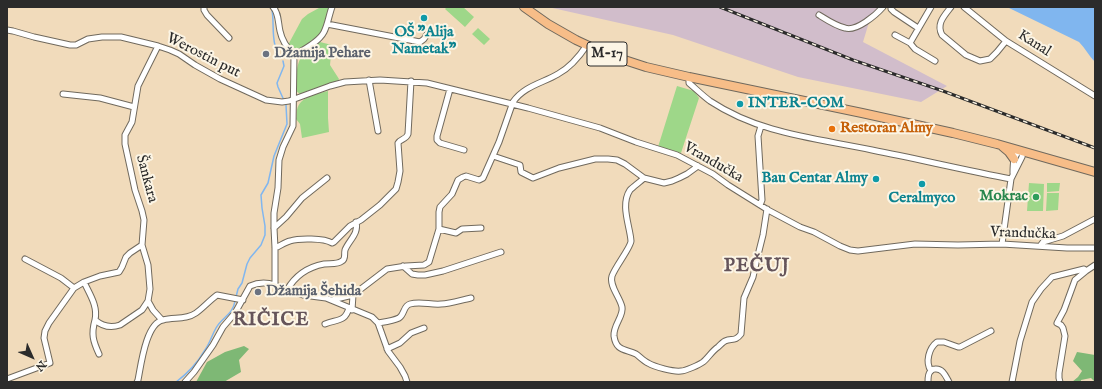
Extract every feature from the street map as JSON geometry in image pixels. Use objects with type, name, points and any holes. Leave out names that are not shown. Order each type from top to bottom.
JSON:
[{"type":"main road","name":"M-17","points":[[524,7],[548,24],[587,45],[606,54],[632,63],[661,71],[862,113],[997,144],[1095,172]]},
{"type":"main road","points":[[997,144],[1009,152],[1014,159]]},
{"type":"street","points":[[204,7],[207,15],[228,38]]},
{"type":"street","points":[[273,7],[278,17],[283,42],[294,55]]},
{"type":"street","points":[[294,55],[322,36],[332,7]]},
{"type":"street","points":[[819,15],[846,29],[855,28],[870,20],[883,7]]},
{"type":"street","points":[[891,7],[894,12],[918,28]]},
{"type":"street","points":[[910,43],[931,7]]},
{"type":"street","points":[[951,7],[941,21],[939,26],[940,32],[966,55],[980,61],[990,59],[1006,41]]},
{"type":"street","name":"Kanal","points":[[964,7],[1006,41],[1095,96]]},
{"type":"street","points":[[327,24],[420,42],[429,31]]},
{"type":"street","name":"Werostin put","points":[[7,30],[70,45],[88,39],[121,37],[158,46],[179,54],[220,79],[266,100],[288,101]]},
{"type":"street","points":[[895,35],[910,43],[915,49],[935,61]]},
{"type":"street","points":[[332,300],[353,295],[384,270],[403,266],[424,265],[429,262],[439,229],[440,207],[452,194],[458,180],[466,176],[481,180],[484,178],[516,98],[535,84],[557,75],[566,69],[578,58],[587,45]]},
{"type":"street","name":"Šankara","points":[[148,301],[150,289],[148,266],[142,245],[144,220],[135,190],[125,144],[125,135],[132,122],[138,86],[158,46]]},
{"type":"street","points":[[275,285],[274,213],[278,188],[279,160],[283,146],[293,126],[288,101],[294,55]]},
{"type":"street","points":[[689,77],[690,83],[710,101],[735,115],[761,126],[801,137],[949,167],[1012,176]]},
{"type":"street","points":[[369,80],[378,131]]},
{"type":"street","name":"Vrandučka","points":[[288,101],[345,82],[369,80],[426,83],[600,128],[636,142],[677,155],[713,174],[767,209],[850,250],[858,251],[916,244],[1002,244],[1066,248],[1095,248]]},
{"type":"street","points":[[275,248],[295,239],[326,240],[332,243],[350,226],[361,220],[380,205],[396,189],[400,171],[398,143],[408,134],[411,82]]},
{"type":"street","points":[[450,89],[437,140],[440,143],[464,150]]},
{"type":"street","points":[[63,94],[100,98],[134,107]]},
{"type":"street","points":[[760,205],[762,200],[758,136],[761,126]]},
{"type":"street","points":[[1002,244],[1006,206],[1014,159],[1017,153],[1022,151],[1022,157],[1012,176]]},
{"type":"street","points":[[493,156],[520,165],[521,172],[533,178],[559,168],[595,158],[617,160],[644,178],[664,182],[672,181],[698,166]]},
{"type":"street","points":[[274,228],[286,217],[302,198],[327,178]]},
{"type":"street","points":[[644,178],[631,189],[627,196],[626,211],[631,242],[616,268],[612,280],[612,284],[622,308],[622,313],[615,328],[614,338],[621,349],[636,355],[651,365],[677,371],[685,370],[703,362],[714,349],[726,340],[738,338],[741,334],[744,298],[756,263],[763,235],[767,209]]},
{"type":"street","points":[[1040,246],[1043,242],[1063,236],[1095,219]]},
{"type":"street","points":[[287,290],[295,279],[302,273],[324,264],[341,262],[344,260],[346,249],[357,232],[356,222]]},
{"type":"street","points":[[439,229],[456,232],[462,229],[481,228]]},
{"type":"street","points":[[7,380],[50,363],[44,338],[45,331],[74,288],[84,282],[100,276],[119,272],[126,257],[142,245]]},
{"type":"street","points":[[403,266],[412,274],[425,275],[443,271],[501,252]]},
{"type":"street","points":[[25,259],[62,278],[74,288]]},
{"type":"street","points":[[1060,382],[1059,373],[1065,336],[1063,328],[1057,323],[1064,310],[1075,280],[1095,265]]},
{"type":"street","points":[[1012,382],[1020,341],[1032,302],[1052,277],[1084,270],[1086,271]]},
{"type":"street","points":[[84,282],[94,304],[96,313],[93,341],[99,354]]},
{"type":"street","points":[[185,382],[207,355],[223,327],[235,314],[237,299],[250,286],[262,282],[303,295],[326,298],[372,317],[378,323],[387,349],[400,367],[407,382]]},
{"type":"street","points":[[137,382],[148,337],[154,327],[162,320],[186,318],[196,313],[217,295],[237,299]]},
{"type":"street","points":[[326,324],[345,317],[350,309],[353,295]]},
{"type":"street","points":[[378,323],[398,318],[401,316],[407,305],[410,304],[443,304],[471,298]]},
{"type":"street","points":[[95,320],[100,324],[117,326],[142,310],[148,301],[153,310],[162,320]]},
{"type":"street","points":[[387,349],[400,343],[411,333],[424,328]]},
{"type":"street","points":[[931,371],[928,367],[928,360],[935,343],[941,341],[960,347],[991,331]]},
{"type":"street","points":[[928,382],[929,373],[934,369],[939,369],[943,372],[949,382]]},
{"type":"shaded area","points":[[548,7],[883,7],[870,19],[863,42],[947,86],[921,102],[798,77],[673,35]]},
{"type":"green space","points":[[447,7],[463,7],[474,17],[465,27],[445,9]]},
{"type":"green space","points":[[319,8],[329,8],[322,33],[299,50],[288,45],[302,19]]},
{"type":"green space","points":[[478,28],[490,39],[484,45],[472,34]]},
{"type":"green space","points":[[320,42],[332,45],[330,65],[339,79],[338,81],[300,94],[296,91],[297,67],[306,51]]},
{"type":"green space","points":[[677,86],[694,91],[699,98],[681,153],[658,147]]},
{"type":"green space","points":[[328,91],[329,132],[302,138],[300,124],[296,119],[299,105],[310,96]]},
{"type":"green space","name":"Mokrac","points":[[1029,183],[1044,184],[1043,211],[1027,211]]},
{"type":"green space","name":"Mokrac","points":[[1047,183],[1060,183],[1059,191],[1047,192]]},
{"type":"green space","name":"Mokrac","points":[[1047,193],[1059,193],[1058,210],[1046,211]]},
{"type":"green space","points":[[244,346],[249,349],[239,360],[241,372],[224,382],[196,382],[207,362],[225,352]]},
{"type":"green space","points":[[1077,352],[1095,355],[1095,382],[1091,378],[1081,380],[1081,382],[1072,382],[1082,371],[1073,361]]},
{"type":"water","points":[[1007,7],[1095,7],[1095,62],[1079,42]]},
{"type":"waterway","points":[[272,10],[275,45]]},
{"type":"waterway","points":[[236,297],[238,289],[242,283],[247,264],[261,245],[265,235],[261,195],[268,183],[274,156],[287,124],[286,105],[277,83],[284,66],[283,61]]},
{"type":"waterway","points":[[176,382],[188,372],[199,359],[207,347],[218,324],[230,313],[235,301]]},
{"type":"railway","points":[[720,7],[853,60],[943,91],[1095,148]]},
{"type":"place","name":"OŠ \"Alija Nametak\"","points":[[424,18]]},
{"type":"place","name":"Džamija Pehare","points":[[266,54]]},
{"type":"place","name":"INTER-COM","points":[[740,104]]},
{"type":"place","name":"Restoran Almy","points":[[832,129]]},
{"type":"place","name":"Bau Centar Almy","points":[[876,179]]},
{"type":"place","name":"Ceralmyco","points":[[922,184]]},
{"type":"place","name":"Mokrac","points":[[1036,197]]},
{"type":"place","name":"Džamija Šehida","points":[[258,292]]},
{"type":"district","name":"PEČUJ","points":[[757,267]]},
{"type":"district","name":"RIČICE","points":[[271,321]]}]
